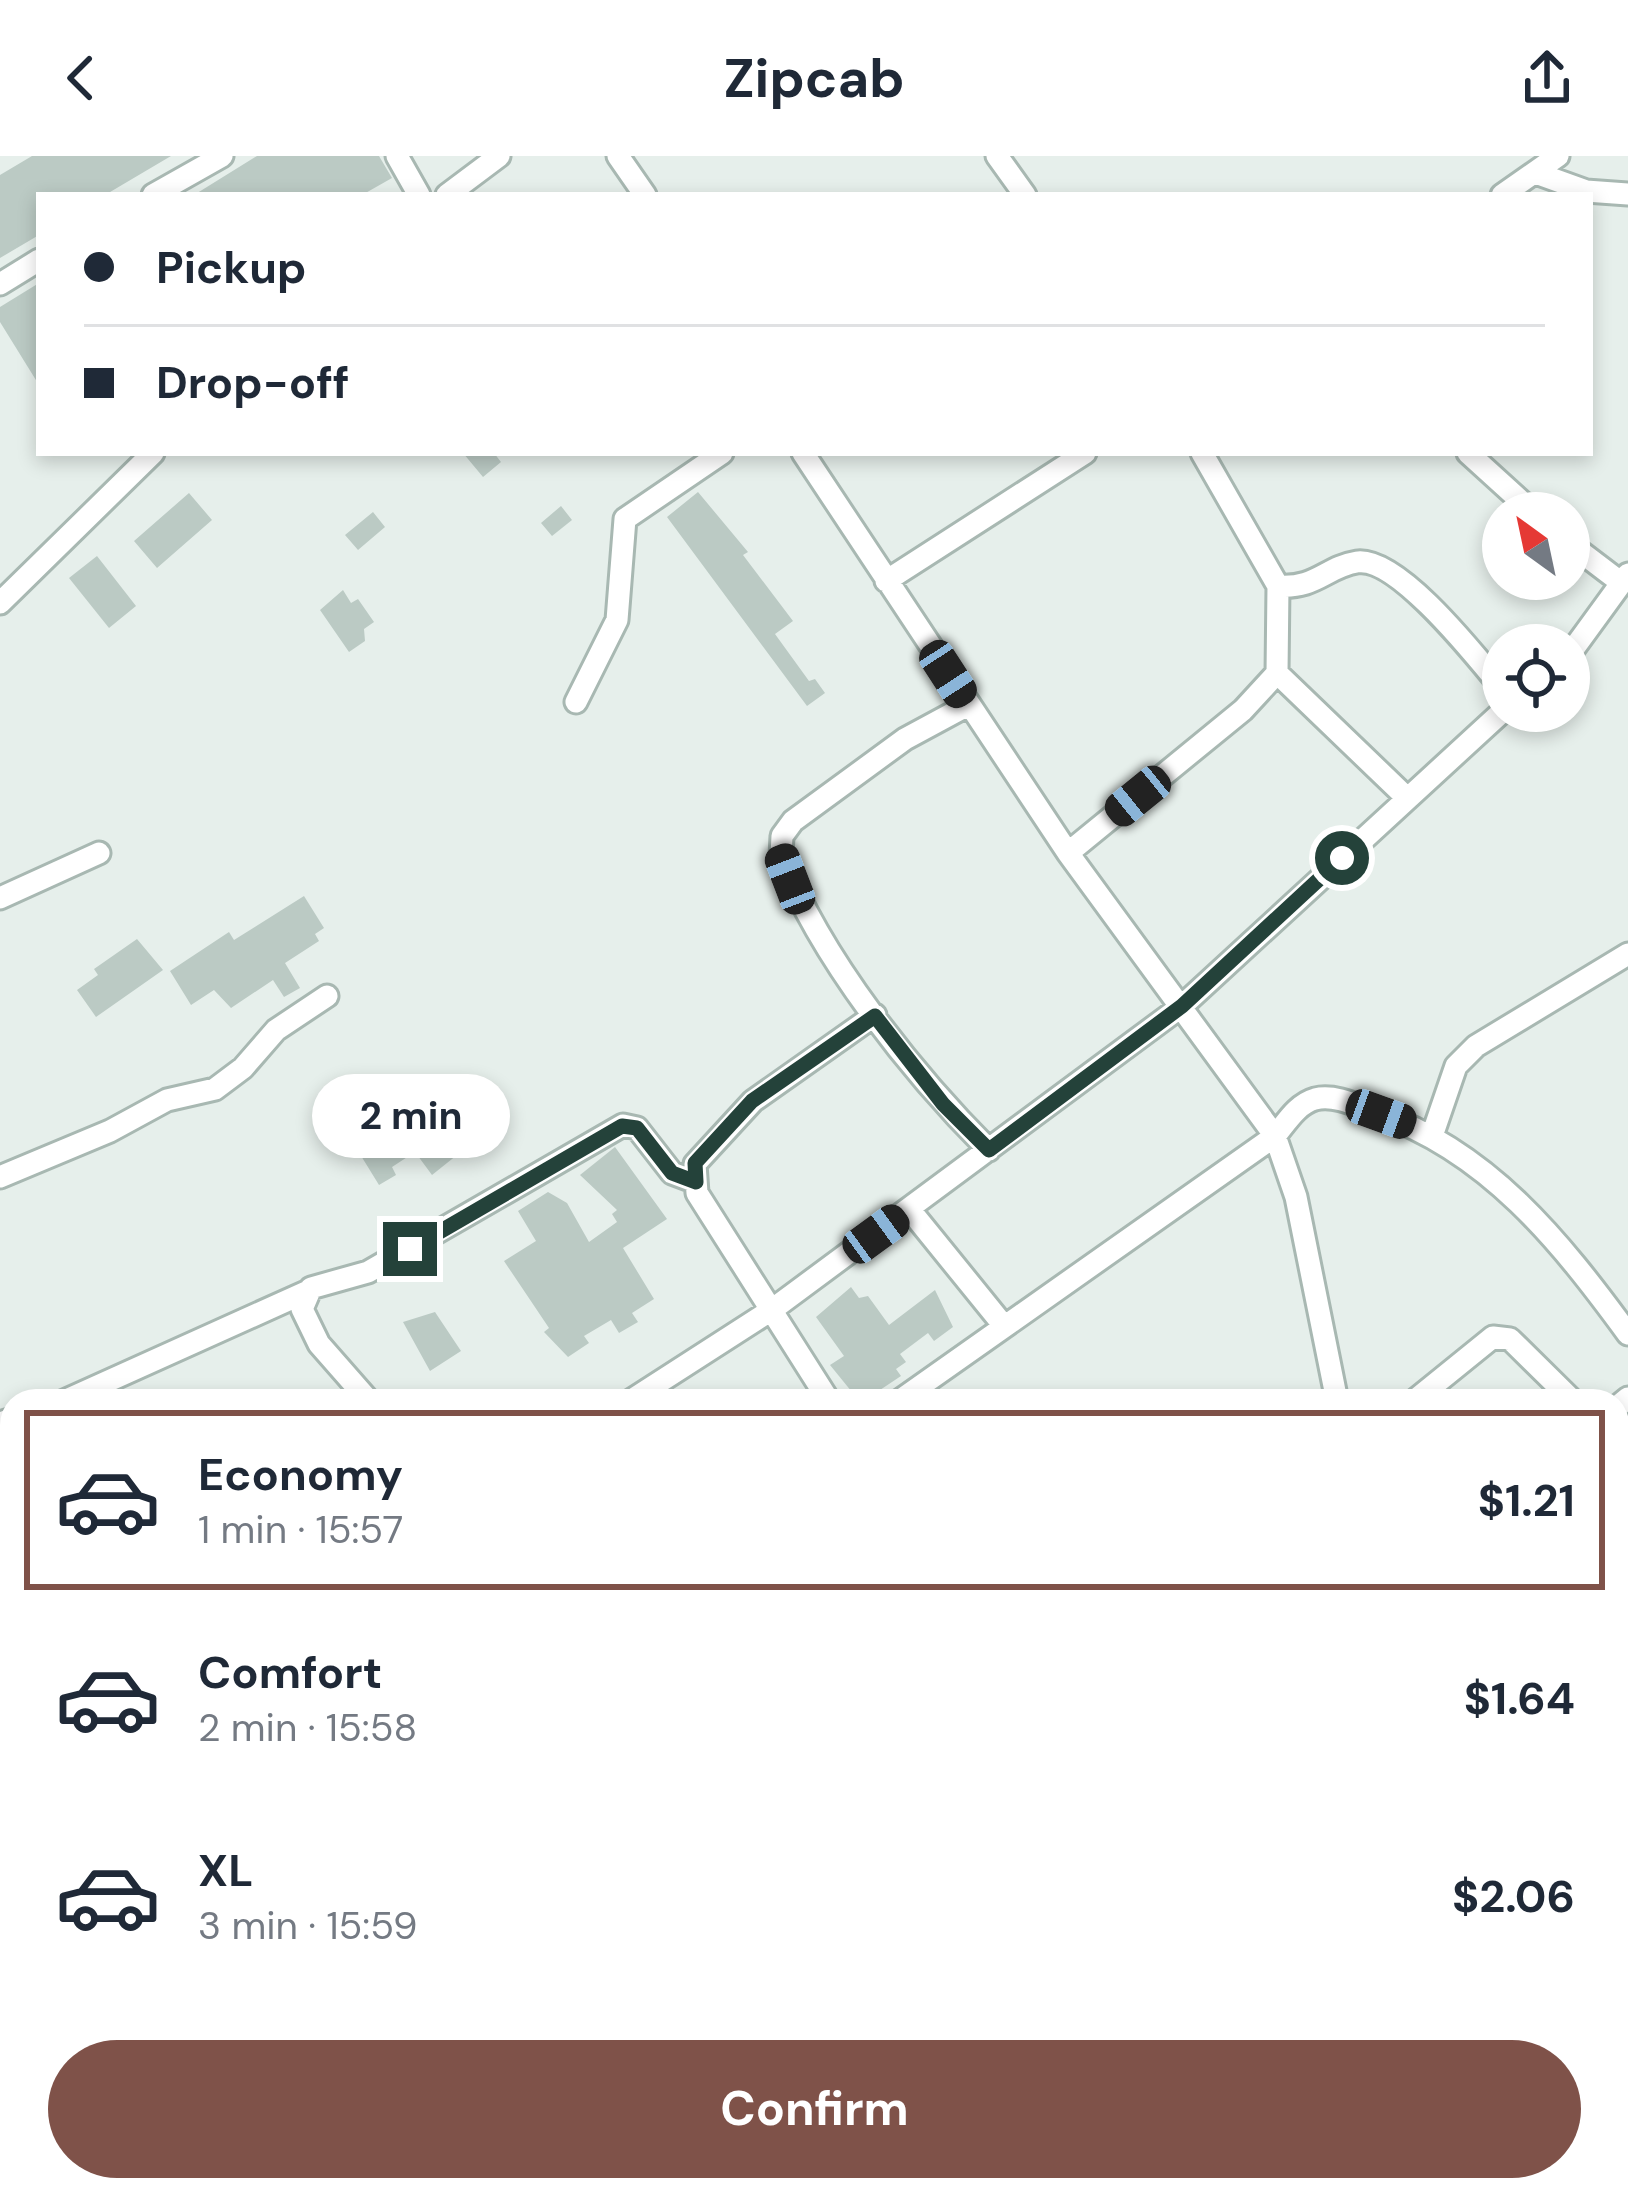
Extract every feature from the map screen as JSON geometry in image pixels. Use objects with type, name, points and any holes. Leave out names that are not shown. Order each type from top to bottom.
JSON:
[{"type":"street","points":[[159,192],[222,156]]},
{"type":"street","points":[[397,156],[417,192]]},
{"type":"street","points":[[451,192],[499,156]]},
{"type":"street","points":[[618,156],[643,192]]},
{"type":"street","points":[[998,156],[1023,192]]},
{"type":"street","points":[[1507,192],[1558,156]]},
{"type":"street","points":[[1536,173],[1586,191],[1628,194]]},
{"type":"street","points":[[0,284],[36,262]]},
{"type":"street","points":[[0,603],[150,456]]},
{"type":"street","points":[[576,702],[617,620],[626,519],[718,456]]},
{"type":"street","points":[[805,456],[1068,854],[1275,1136],[1296,1197],[1334,1389]]},
{"type":"street","points":[[886,581],[1079,456]]},
{"type":"street","points":[[1068,854],[1244,710],[1277,673],[1278,586],[1204,456]]},
{"type":"street","points":[[1471,456],[1511,492]]},
{"type":"street","points":[[1590,557],[1624,578],[1590,626]]},
{"type":"street","points":[[1278,586],[1304,588],[1354,562],[1374,563],[1419,596],[1482,666]]},
{"type":"street","points":[[1277,673],[1407,798]]},
{"type":"street","points":[[968,705],[905,739],[793,821],[782,836],[781,856],[790,879],[875,1016],[943,1104],[989,1150]]},
{"type":"street","points":[[649,1389],[773,1309],[1182,1006],[1482,730]]},
{"type":"street","points":[[0,898],[99,853]]},
{"type":"street","points":[[1433,1133],[1456,1066],[1476,1046],[1628,954]]},
{"type":"street","points":[[0,1178],[110,1131],[167,1100],[214,1089],[243,1068],[276,1030],[327,996]]},
{"type":"street","points":[[822,1389],[697,1193],[695,1163],[752,1101],[875,1016]]},
{"type":"street","points":[[916,1389],[1275,1136],[1296,1110],[1313,1100],[1334,1098],[1433,1133],[1515,1196],[1628,1334]]},
{"type":"street","points":[[91,1389],[320,1282],[368,1272],[622,1126],[637,1128],[672,1173],[696,1182]]},
{"type":"street","points":[[910,1210],[1004,1326]]},
{"type":"street","points":[[306,1292],[302,1309],[310,1330],[359,1389]]},
{"type":"street","points":[[1429,1389],[1492,1337],[1510,1339],[1562,1389]]},
{"type":"building","points":[[32,156],[171,156],[110,192],[36,192],[36,237],[0,258],[0,175]]},
{"type":"building","points":[[257,156],[379,156],[392,178],[367,192],[199,192]]},
{"type":"building","points":[[36,285],[36,380],[0,322],[0,307]]},
{"type":"building","points":[[466,456],[496,456],[501,462],[483,477]]},
{"type":"building","points":[[698,492],[748,552],[743,555],[793,621],[775,634],[809,681],[815,679],[825,693],[807,706],[667,517]]},
{"type":"building","points":[[189,493],[212,520],[157,568],[134,541]]},
{"type":"building","points":[[561,506],[572,520],[552,536],[541,523]]},
{"type":"building","points":[[373,512],[385,527],[358,550],[345,535]]},
{"type":"building","points":[[97,556],[136,606],[109,628],[69,578]]},
{"type":"building","points":[[343,590],[351,603],[358,599],[374,622],[364,629],[365,641],[349,652],[320,610]]},
{"type":"building","points":[[304,896],[324,928],[315,934],[319,941],[285,963],[300,988],[284,997],[273,980],[231,1008],[214,990],[191,1005],[170,971],[229,932],[234,940]]},
{"type":"building","points":[[137,939],[163,970],[96,1017],[77,990],[98,975],[94,969]]},
{"type":"building","points":[[436,1082],[477,1139],[432,1175],[415,1152],[392,1167],[396,1175],[379,1185],[347,1133],[376,1115],[381,1124]]},
{"type":"building","points":[[615,1147],[667,1219],[623,1248],[654,1299],[632,1313],[638,1322],[619,1333],[611,1320],[584,1336],[589,1343],[568,1357],[544,1332],[549,1328],[504,1261],[536,1241],[518,1211],[548,1192],[567,1203],[589,1242],[617,1222],[612,1214],[617,1210],[580,1175]]},
{"type":"building","points":[[851,1287],[859,1298],[868,1296],[889,1325],[935,1290],[953,1327],[934,1341],[928,1333],[900,1354],[906,1362],[896,1369],[901,1376],[882,1389],[850,1389],[830,1365],[844,1356],[816,1317]]},
{"type":"building","points":[[435,1312],[461,1351],[430,1371],[403,1322]]},
{"type":"route","points":[[410,1249],[622,1126],[637,1128],[672,1173],[696,1182],[695,1163],[752,1101],[875,1016],[943,1104],[989,1150],[1182,1006],[1342,858]]}]
